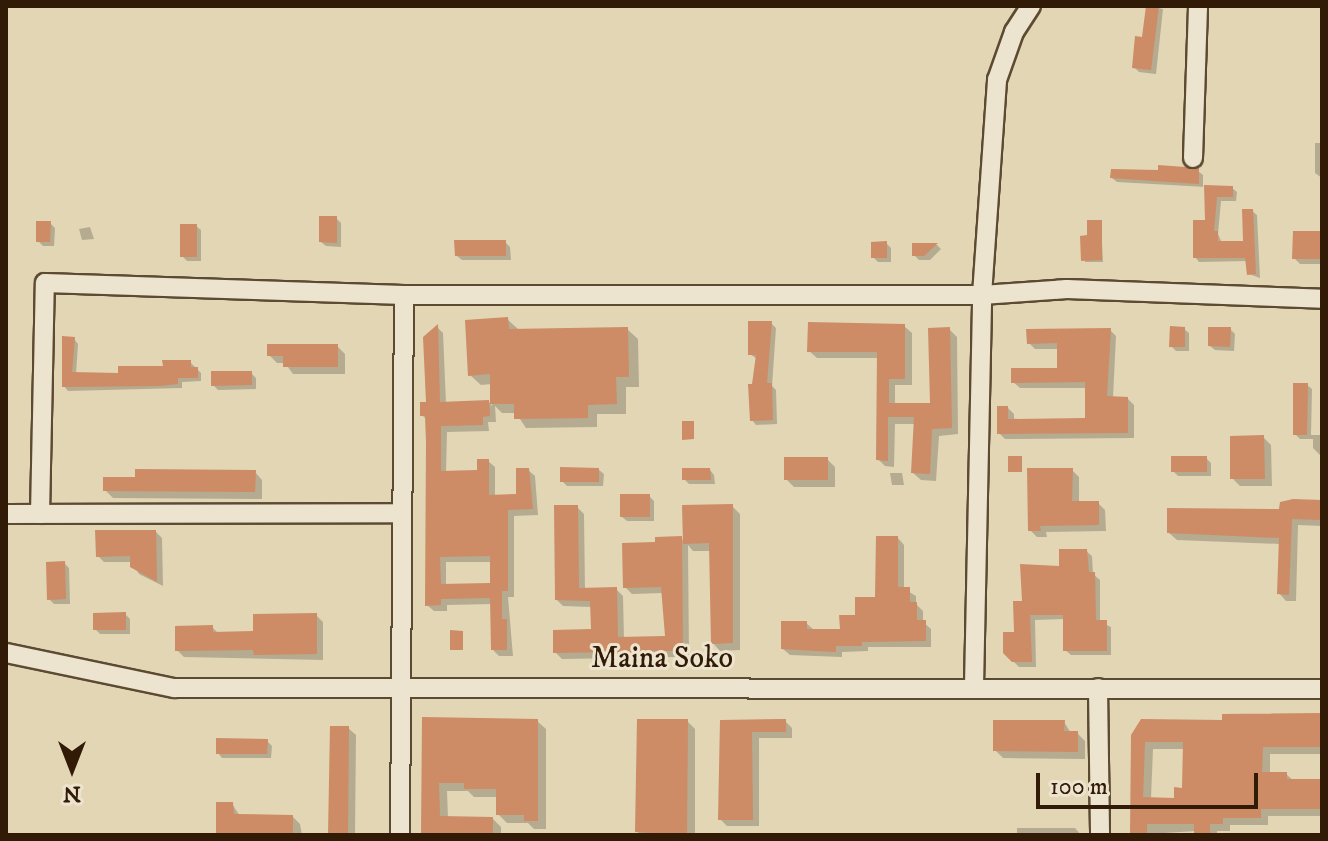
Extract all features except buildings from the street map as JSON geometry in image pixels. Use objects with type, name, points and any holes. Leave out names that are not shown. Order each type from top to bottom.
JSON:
[{"type":"street","points":[[974,686],[982,295],[997,80],[1014,32],[1031,6]]},
{"type":"street","points":[[1193,158],[1198,6]]},
{"type":"street","points":[[40,514],[45,283],[404,295],[982,295],[1067,289],[1322,299]]},
{"type":"street","points":[[400,835],[404,295]]},
{"type":"street","points":[[6,514],[402,513]]},
{"type":"street","name":"Maina Soko","points":[[6,653],[174,688],[974,686],[1322,689]]},
{"type":"street","points":[[1098,688],[1100,835]]}]
